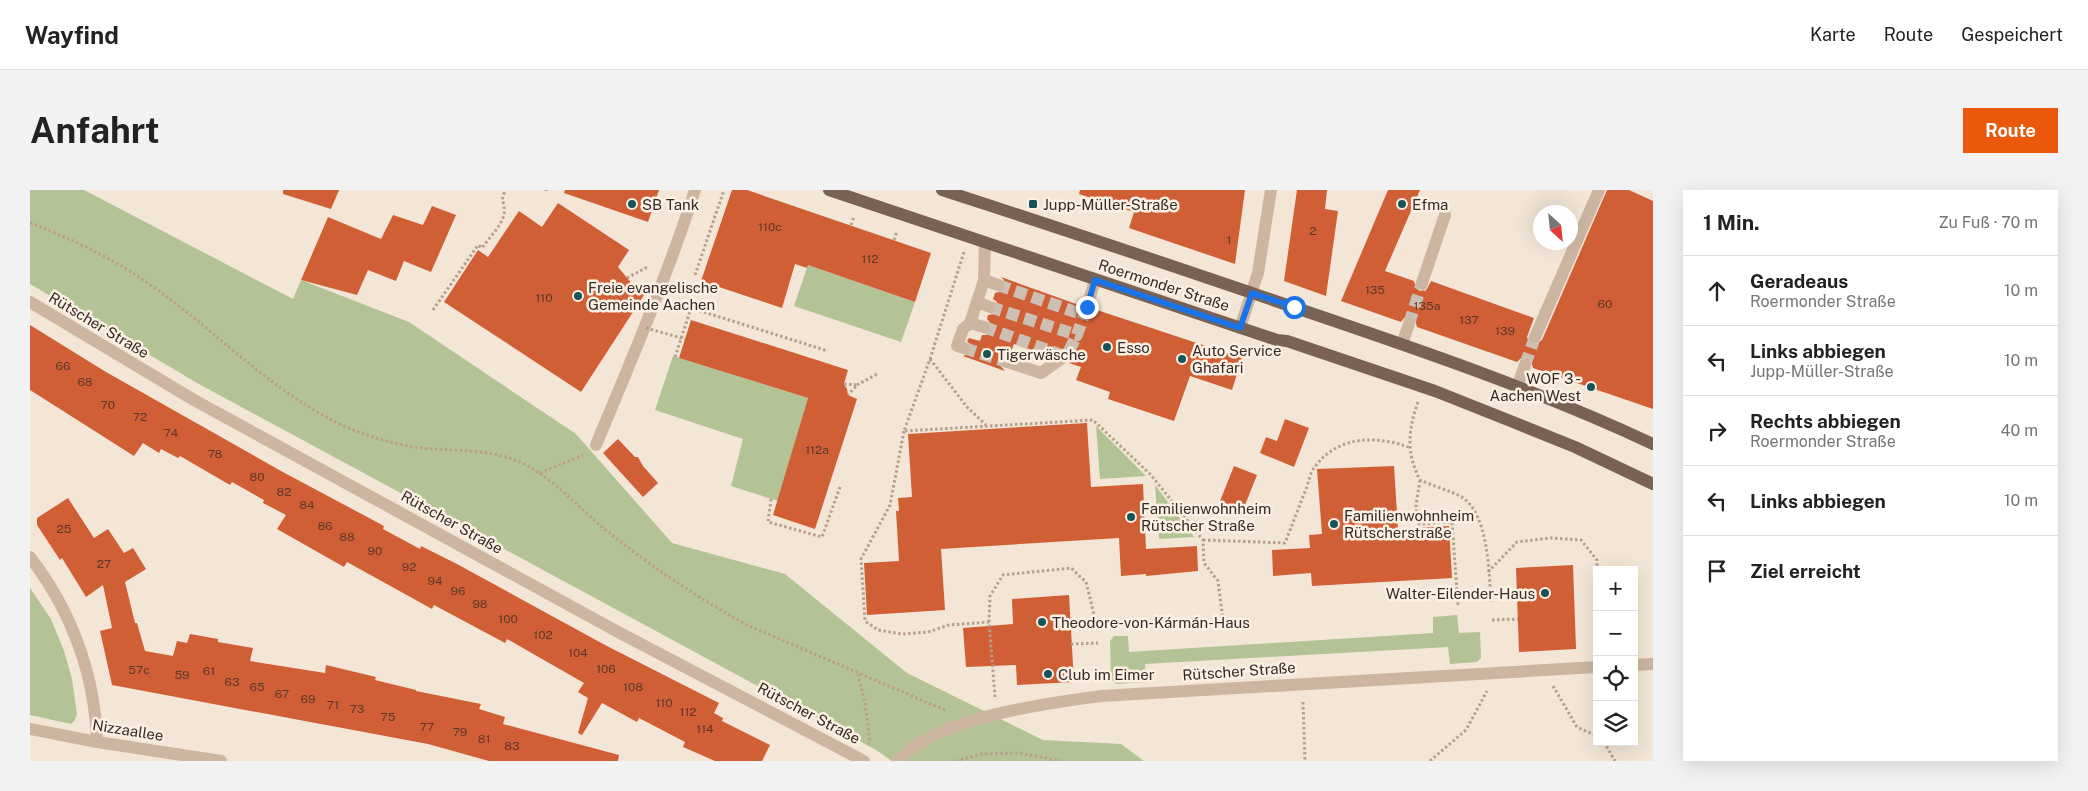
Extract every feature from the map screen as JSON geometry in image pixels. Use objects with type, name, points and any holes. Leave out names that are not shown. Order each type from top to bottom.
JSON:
[{"type":"main road","name":"Roermonder Straße","points":[[829,190],[1095,280],[1277,340],[1287,341],[1423,387],[1575,447],[1653,484]]},
{"type":"main road","name":"Roermonder Straße","points":[[942,190],[1402,344],[1615,426],[1653,444]]},
{"type":"street","points":[[596,445],[646,328],[675,252],[695,190]]},
{"type":"street","points":[[1240,328],[1252,293],[1262,252],[1271,190]]},
{"type":"street","points":[[1535,337],[1599,190]]},
{"type":"street","points":[[1422,283],[1446,215]]},
{"type":"street","points":[[964,348],[956,346],[963,329],[970,323],[984,280],[985,243]]},
{"type":"street","points":[[984,280],[998,284]]},
{"type":"street","points":[[1087,307],[1095,280]]},
{"type":"street","name":"Rütscher Straße","points":[[30,302],[202,404],[620,633],[862,760]]},
{"type":"street","points":[[977,302],[990,307]]},
{"type":"street","points":[[970,323],[984,328]]},
{"type":"street","points":[[1402,344],[1409,324]]},
{"type":"street","points":[[1008,362],[1041,373],[1064,354]]},
{"type":"street","points":[[1517,387],[1525,365]]},
{"type":"street","points":[[30,557],[53,591],[78,640],[91,688],[96,718],[97,742]]},
{"type":"street","points":[[1638,665],[1653,664]]},
{"type":"street","name":"Rütscher Straße","points":[[897,761],[908,749],[926,738],[996,714],[1037,704],[1101,696],[1593,667]]},
{"type":"street","name":"Nizzaallee","points":[[30,729],[97,742],[221,761]]},
{"type":"path","points":[[433,310],[478,245],[482,248],[505,216],[506,208],[502,200],[505,190]]},
{"type":"path","points":[[695,275],[724,190]]},
{"type":"path","points":[[30,223],[88,248],[146,281],[271,380],[305,405],[340,425],[386,442],[423,448],[454,449],[513,460],[540,473],[602,527],[644,559],[720,610],[747,625],[948,711]]},
{"type":"path","points":[[969,237],[930,359],[904,431],[890,505],[861,559],[865,621],[878,630],[902,634],[928,632],[949,625],[989,622]]},
{"type":"path","points":[[675,357],[691,308],[828,351]]},
{"type":"path","points":[[646,328],[685,339]]},
{"type":"path","points":[[930,359],[967,407],[986,425]]},
{"type":"path","points":[[848,395],[857,385],[877,374]]},
{"type":"path","points":[[844,384],[857,385]]},
{"type":"path","points":[[1423,387],[1410,424],[1412,464],[1420,480],[1416,505],[1417,524],[1452,522],[1458,605]]},
{"type":"path","points":[[904,431],[1093,420],[1151,475],[1203,540],[1204,563],[1218,581],[1223,620]]},
{"type":"path","points":[[1203,540],[1285,543],[1313,469],[1328,452],[1344,444],[1373,439],[1391,440],[1411,448]]},
{"type":"path","points":[[540,473],[581,456],[596,445]]},
{"type":"path","points":[[1420,480],[1461,497],[1473,507],[1480,522],[1484,539],[1491,603]]},
{"type":"path","points":[[771,498],[768,522],[822,537],[840,488]]},
{"type":"path","points":[[1488,572],[1517,542],[1551,538],[1581,540],[1597,560],[1597,566]]},
{"type":"path","points":[[996,714],[989,622],[990,596],[1003,575],[1071,568],[1086,582],[1097,627]]},
{"type":"path","points":[[1492,620],[1518,619]]},
{"type":"path","points":[[1071,644],[1098,643]]},
{"type":"path","points":[[858,674],[865,703],[870,742],[862,760]]},
{"type":"path","points":[[1554,688],[1577,727],[1593,734]]},
{"type":"path","points":[[1430,761],[1466,730],[1486,693]]},
{"type":"path","points":[[1304,709],[1305,761]]},
{"type":"path","points":[[1606,746],[1615,761]]},
{"type":"path","points":[[956,761],[982,754],[1019,753],[1061,761]]},
{"type":"green space","points":[[30,190],[84,190],[293,299],[301,280],[409,322],[576,434],[672,543],[785,574],[907,673],[1043,740],[1121,744],[1144,761],[892,761],[876,750],[197,383],[30,284]]},
{"type":"green space","points":[[808,265],[915,302],[901,342],[794,306]]},
{"type":"green space","points":[[673,356],[808,398],[778,501],[731,486],[743,439],[655,410]]},
{"type":"green space","points":[[1096,426],[1146,476],[1100,479]]},
{"type":"green space","points":[[1155,485],[1194,537],[1159,539]]},
{"type":"green space","points":[[30,588],[51,619],[64,651],[72,679],[77,714],[71,724],[30,715]]},
{"type":"green space","points":[[1457,615],[1459,633],[1480,632],[1481,658],[1477,662],[1450,664],[1448,647],[1145,664],[1146,682],[1116,684],[1111,679],[1110,641],[1114,636],[1128,636],[1129,652],[1433,633],[1433,617]]},
{"type":"building","points":[[283,190],[339,190],[331,209],[283,194]]},
{"type":"building","name":"SB Tank","points":[[565,190],[659,190],[648,222],[564,193]]},
{"type":"building","points":[[732,190],[747,190],[931,253],[915,302],[808,265],[807,268],[795,264],[782,308],[701,281]]},
{"type":"building","points":[[1080,190],[1245,190],[1235,264],[1129,228],[1134,212],[1079,194]]},
{"type":"building","points":[[1297,190],[1327,190],[1325,209],[1338,211],[1326,296],[1284,281]]},
{"type":"building","points":[[1388,190],[1420,190],[1385,271],[1414,281],[1416,288],[1420,291],[1427,289],[1431,281],[1534,318],[1527,337],[1529,342],[1535,345],[1542,340],[1607,190],[1629,190],[1653,201],[1653,409],[1533,368],[1531,360],[1527,357],[1517,362],[1417,327],[1415,319],[1411,316],[1404,318],[1401,322],[1341,301]]},
{"type":"building","points":[[558,203],[629,250],[618,267],[638,291],[644,295],[581,392],[444,302],[478,250],[488,257],[519,211],[542,227]]},
{"type":"building","points":[[432,206],[456,215],[431,272],[404,261],[396,281],[368,270],[357,295],[301,280],[328,217],[381,239],[393,215],[423,225]]},
{"type":"building","points":[[1001,277],[1079,305],[1079,309],[1084,315],[1089,315],[1094,310],[1100,311],[1242,358],[1232,390],[1190,376],[1174,421],[1108,399],[1110,392],[1076,380],[1081,367],[1069,363],[1073,355],[1068,348],[1061,349],[1050,356],[1014,344],[1010,354],[1005,354],[999,359],[999,364],[1005,371],[963,356],[972,351],[972,346],[967,341],[969,338],[980,341],[982,335],[986,335],[992,330],[992,325],[987,319],[988,315],[995,314],[998,309],[997,302],[993,299],[995,293],[1003,291],[1006,287]]},
{"type":"building","points":[[691,320],[848,370],[844,384],[848,395],[857,399],[815,529],[773,515],[808,398],[679,358]]},
{"type":"building","points":[[30,325],[106,372],[281,471],[384,526],[383,529],[420,549],[421,546],[457,564],[605,645],[719,703],[714,713],[723,718],[722,721],[770,745],[762,761],[715,761],[683,747],[685,742],[639,718],[637,722],[602,703],[582,735],[578,733],[588,698],[578,692],[584,683],[507,639],[505,643],[434,605],[432,609],[347,562],[344,567],[277,529],[286,515],[263,503],[264,500],[232,482],[230,485],[180,456],[178,458],[161,449],[159,453],[143,443],[134,456],[30,390]]},
{"type":"building","points":[[1285,419],[1309,428],[1294,467],[1260,453],[1266,437],[1277,441]]},
{"type":"building","name":"Familienwohnheim Rütscher Straße","points":[[1087,423],[1091,487],[1143,484],[1146,549],[1197,546],[1198,571],[1146,576],[1146,574],[1121,576],[1119,538],[941,549],[945,610],[867,615],[864,563],[899,561],[896,511],[899,511],[898,498],[912,497],[908,434]]},
{"type":"building","points":[[618,439],[635,457],[638,457],[643,466],[658,483],[643,497],[603,453]]},
{"type":"building","points":[[1234,466],[1257,475],[1243,510],[1220,501]]},
{"type":"building","name":"Familienwohnheim Rütscherstraße","points":[[1394,466],[1398,529],[1449,526],[1452,578],[1312,586],[1311,573],[1273,576],[1272,550],[1310,548],[1309,535],[1322,534],[1317,469]]},
{"type":"building","points":[[68,498],[94,538],[108,529],[124,553],[133,548],[146,569],[125,582],[135,623],[137,623],[145,651],[173,656],[177,641],[187,643],[190,634],[218,639],[218,642],[253,648],[250,661],[325,673],[326,665],[376,677],[375,680],[416,691],[481,704],[479,709],[505,717],[503,724],[619,755],[618,761],[489,761],[428,744],[112,685],[100,631],[112,628],[103,585],[86,597],[62,558],[60,560],[37,525],[37,518]]},
{"type":"building","name":"Walter-Eilender-Haus","points":[[1573,565],[1576,649],[1519,652],[1516,568]]},
{"type":"building","name":"Theodore-von-Kármán-Haus","points":[[1069,595],[1074,682],[1017,685],[1016,665],[966,667],[963,628],[1013,624],[1012,599]]},
{"type":"tunnel","points":[[1409,324],[1422,283]]},
{"type":"tunnel","points":[[998,285],[1084,315]]},
{"type":"tunnel","points":[[990,307],[1077,335],[1087,307]]},
{"type":"tunnel","points":[[984,327],[1059,354]]},
{"type":"tunnel","points":[[1069,351],[1077,335]]},
{"type":"tunnel","points":[[1525,365],[1535,337]]},
{"type":"tunnel","points":[[964,348],[1007,362]]},
{"type":"place","name":"SB Tank","points":[[632,204]]},
{"type":"place","name":"Jupp-Müller-Straße","points":[[1033,204]]},
{"type":"place","name":"Efma","points":[[1402,204]]},
{"type":"place","name":"Freie evangelische Gemeinde Aachen","points":[[578,296]]},
{"type":"place","name":"Esso","points":[[1107,347]]},
{"type":"place","name":"Tigerwäsche","points":[[987,354]]},
{"type":"place","name":"Auto Service Ghafari","points":[[1182,359]]},
{"type":"place","name":"WOF 3 - Aachen West","points":[[1591,387]]},
{"type":"place","name":"Familienwohnheim Rütscher Straße","points":[[1131,517]]},
{"type":"place","name":"Familienwohnheim Rütscherstraße","points":[[1334,524]]},
{"type":"place","name":"Walter-Eilender-Haus","points":[[1545,593]]},
{"type":"place","name":"Theodore-von-Kármán-Haus","points":[[1042,622]]},
{"type":"place","name":"Club im Eimer","points":[[1048,674]]},
{"type":"route","points":[[1087,307],[1095,280],[1240,328],[1252,293],[1294,307]]}]
